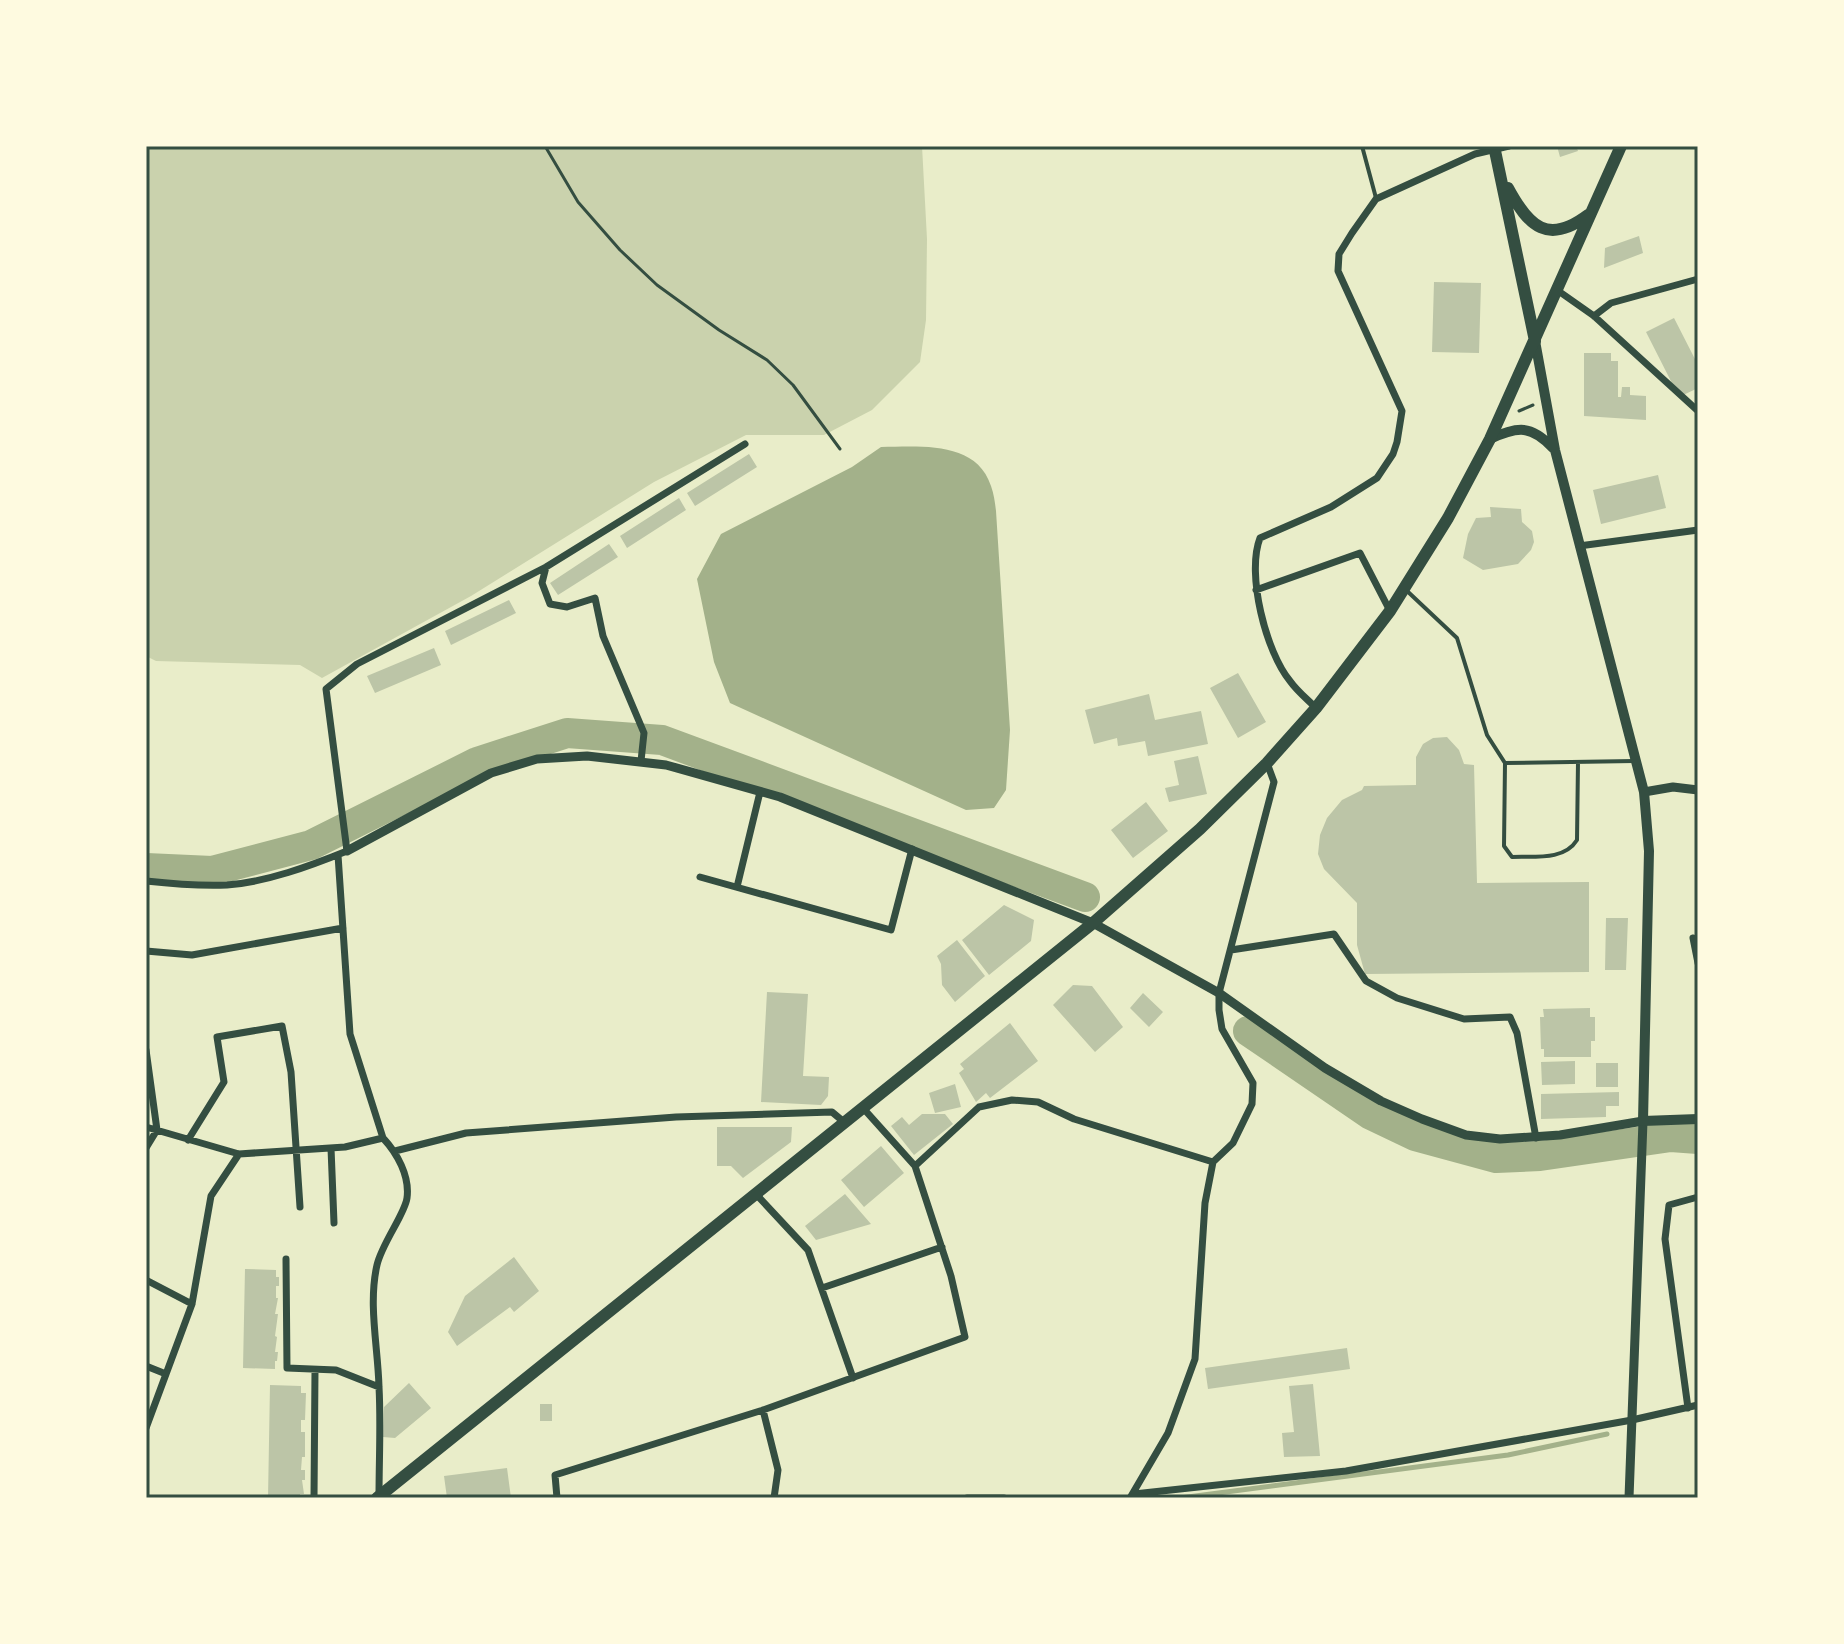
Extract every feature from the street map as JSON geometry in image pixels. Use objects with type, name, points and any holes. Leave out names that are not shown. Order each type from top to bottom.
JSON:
[{"type":"highway","points":[[378,1497],[1093,923],[1200,829],[1267,763],[1316,708],[1390,611],[1448,518],[1490,439],[1621,146]]},
{"type":"highway","points":[[1495,148],[1535,341]]},
{"type":"highway","points":[[1501,174],[1523,212],[1531,222],[1546,231],[1564,230],[1591,213]]},
{"type":"main road","points":[[1535,341],[1555,450],[1644,792],[1649,851],[1643,1121],[1698,1119]]},
{"type":"main road","points":[[1490,439],[1506,431],[1523,429],[1536,432],[1555,450]]},
{"type":"street","points":[[1316,708],[1289,680],[1272,651],[1256,590],[1255,549],[1260,538],[1331,507],[1377,478],[1393,454],[1402,411],[1338,271],[1339,254],[1376,199],[1475,154],[1509,146]]},
{"type":"street","points":[[1594,316],[1611,303],[1698,279]]},
{"type":"street","points":[[1557,290],[1594,316],[1698,411]]},
{"type":"street","points":[[378,1497],[379,1387],[373,1296],[377,1264],[407,1200],[406,1178],[395,1151],[383,1138],[350,1034],[343,928],[343,853],[326,689],[357,664],[546,567],[745,444]]},
{"type":"street","points":[[1579,546],[1698,530]]},
{"type":"street","points":[[1256,590],[1360,553],[1390,611]]},
{"type":"street","points":[[546,567],[542,583],[550,604],[567,607],[595,598],[603,636],[644,733],[641,761]]},
{"type":"street","points":[[146,881],[198,886],[231,885],[314,864],[343,853],[491,773],[537,759],[587,756],[641,761],[760,792],[912,849],[1093,923],[1219,993],[1325,1068],[1381,1101],[1466,1135],[1500,1139],[1536,1138],[1643,1121],[1629,1498]]},
{"type":"street","points":[[1132,1496],[1168,1433],[1195,1359],[1205,1203],[1213,1162],[1233,1143],[1252,1104],[1253,1083],[1222,1029],[1219,993],[1274,782],[1267,763]]},
{"type":"street","points":[[1644,792],[1673,787],[1698,790]]},
{"type":"street","points":[[737,887],[760,792]]},
{"type":"street","points":[[700,877],[891,930],[912,849]]},
{"type":"street","points":[[146,951],[192,955],[343,928]]},
{"type":"street","points":[[1231,950],[1334,934],[1366,981],[1397,998],[1464,1019],[1510,1017],[1517,1033],[1536,1138]]},
{"type":"street","points":[[1693,938],[1698,963]]},
{"type":"street","points":[[188,1140],[224,1082],[217,1037],[282,1026],[291,1072],[300,1207]]},
{"type":"street","points":[[146,1050],[157,1130],[146,1148]]},
{"type":"street","points":[[915,1166],[979,1107],[1012,1100],[1038,1102],[1074,1119],[1213,1162]]},
{"type":"street","points":[[557,1498],[555,1475],[763,1410],[965,1337],[942,1247],[915,1166],[863,1108]]},
{"type":"street","points":[[395,1151],[466,1133],[676,1117],[832,1112],[844,1122]]},
{"type":"street","points":[[146,1127],[239,1154],[331,1148],[383,1138]]},
{"type":"street","points":[[331,1148],[334,1223]]},
{"type":"street","points":[[146,1428],[192,1304],[211,1196],[239,1154]]},
{"type":"street","points":[[755,1193],[808,1250],[853,1378]]},
{"type":"street","points":[[1688,1408],[1665,1239],[1669,1205],[1698,1197]]},
{"type":"street","points":[[822,1288],[942,1247]]},
{"type":"street","points":[[286,1259],[287,1368],[336,1370],[379,1387]]},
{"type":"street","points":[[146,1280],[192,1304]]},
{"type":"street","points":[[146,1366],[166,1374]]},
{"type":"street","points":[[314,1498],[315,1370]]},
{"type":"street","points":[[1132,1496],[1346,1471],[1632,1420],[1698,1405]]},
{"type":"street","points":[[763,1410],[778,1470],[774,1498]]},
{"type":"street","points":[[967,1498],[1004,1498]]},
{"type":"lane","points":[[1362,146],[1376,199]]},
{"type":"lane","points":[[1404,588],[1457,638],[1487,735],[1505,763],[1504,846],[1512,857],[1553,855],[1571,849],[1577,840],[1578,762]]},
{"type":"lane","points":[[1505,763],[1636,761]]},
{"type":"path","points":[[545,146],[578,202],[620,250],[657,285],[767,360],[793,385],[840,449]]},
{"type":"path","points":[[1523,417],[1524,411],[1533,405]]},
{"type":"shaded area","points":[[146,146],[922,146],[927,239],[926,320],[920,362],[872,410],[824,435],[746,435],[654,482],[471,596],[322,678],[300,665],[156,661],[146,656]]},
{"type":"shaded area","points":[[881,447],[929,447],[960,453],[984,471],[992,489],[1010,730],[1006,790],[994,808],[966,810],[730,703],[714,662],[697,579],[721,534],[852,467]]},
{"type":"building","points":[[1557,146],[1576,146],[1578,151],[1560,157]]},
{"type":"building","points":[[1639,236],[1643,253],[1604,268],[1605,248]]},
{"type":"building","points":[[1434,282],[1481,283],[1479,353],[1432,352]]},
{"type":"building","points":[[1674,318],[1698,365],[1698,388],[1679,397],[1646,332]]},
{"type":"building","points":[[1584,353],[1611,353],[1611,361],[1618,361],[1618,397],[1621,397],[1622,387],[1630,387],[1630,395],[1646,396],[1646,420],[1584,416]]},
{"type":"building","points":[[749,454],[757,467],[695,506],[687,493]]},
{"type":"building","points":[[1658,475],[1666,508],[1601,524],[1593,490]]},
{"type":"building","points":[[679,498],[686,510],[627,548],[620,536]]},
{"type":"building","points":[[1490,507],[1521,509],[1522,522],[1532,531],[1534,542],[1531,550],[1518,564],[1483,570],[1463,558],[1468,534],[1476,518],[1491,517]]},
{"type":"building","points":[[609,544],[618,557],[558,595],[550,583]]},
{"type":"building","points":[[509,600],[516,613],[451,645],[445,631]]},
{"type":"building","points":[[434,648],[441,665],[375,693],[367,676]]},
{"type":"building","points":[[1238,673],[1266,722],[1238,738],[1210,688]]},
{"type":"building","points":[[1149,694],[1155,720],[1201,711],[1208,744],[1148,756],[1145,741],[1118,746],[1117,738],[1094,744],[1085,710]]},
{"type":"building","points":[[1447,737],[1459,750],[1464,764],[1474,765],[1477,883],[1589,882],[1589,972],[1365,974],[1357,945],[1357,903],[1324,869],[1318,854],[1320,835],[1327,818],[1342,800],[1364,786],[1416,785],[1416,757],[1423,744],[1433,738]]},
{"type":"building","points":[[1198,756],[1207,794],[1169,802],[1165,788],[1179,785],[1174,761]]},
{"type":"building","points":[[1146,802],[1168,831],[1133,858],[1111,830]]},
{"type":"building","points":[[1004,905],[1034,920],[1031,941],[989,975],[962,940]]},
{"type":"building","points":[[1606,918],[1628,918],[1626,970],[1605,970]]},
{"type":"building","points":[[957,940],[985,976],[955,1002],[942,985],[941,964],[937,956]]},
{"type":"building","points":[[1073,985],[1092,986],[1123,1027],[1095,1052],[1053,1005]]},
{"type":"building","points":[[767,992],[808,994],[803,1076],[829,1077],[828,1096],[821,1105],[761,1102]]},
{"type":"building","points":[[1143,993],[1163,1012],[1149,1027],[1130,1008]]},
{"type":"building","points":[[1590,1008],[1590,1017],[1595,1017],[1591,1057],[1544,1057],[1540,1017],[1544,1017],[1543,1009]]},
{"type":"building","points":[[1010,1023],[1038,1061],[990,1098],[986,1093],[976,1102],[959,1073],[964,1069],[960,1064]]},
{"type":"building","points":[[1575,1061],[1575,1084],[1542,1085],[1541,1062]]},
{"type":"building","points":[[1596,1063],[1618,1063],[1618,1087],[1596,1087]]},
{"type":"building","points":[[955,1084],[961,1107],[935,1113],[929,1093]]},
{"type":"building","points":[[1619,1092],[1619,1106],[1606,1106],[1606,1117],[1541,1119],[1541,1094]]},
{"type":"building","points":[[922,1114],[945,1114],[953,1124],[914,1155],[891,1126],[902,1117],[909,1125]]},
{"type":"building","points":[[717,1127],[792,1127],[791,1142],[743,1178],[731,1166],[717,1166]]},
{"type":"building","points":[[881,1146],[904,1173],[864,1207],[841,1180]]},
{"type":"building","points":[[845,1194],[871,1224],[816,1240],[805,1226]]},
{"type":"building","points":[[514,1257],[539,1291],[514,1312],[510,1307],[457,1346],[448,1332],[465,1296]]},
{"type":"building","points":[[245,1269],[276,1270],[276,1277],[279,1277],[279,1286],[276,1286],[278,1298],[275,1314],[278,1314],[275,1352],[278,1352],[275,1369],[243,1368]]},
{"type":"building","points":[[1347,1348],[1350,1369],[1208,1389],[1205,1368]]},
{"type":"building","points":[[409,1383],[431,1408],[395,1438],[383,1437],[384,1407]]},
{"type":"building","points":[[1313,1384],[1320,1456],[1284,1457],[1282,1433],[1294,1432],[1289,1386]]},
{"type":"building","points":[[270,1385],[301,1386],[301,1393],[306,1393],[305,1420],[301,1420],[301,1432],[305,1432],[305,1457],[302,1457],[301,1470],[305,1470],[305,1480],[302,1480],[304,1494],[300,1494],[300,1498],[268,1498]]},
{"type":"building","points":[[540,1404],[552,1404],[552,1421],[540,1421]]},
{"type":"building","points":[[507,1468],[511,1498],[447,1498],[444,1476]]},
{"type":"waterway","points":[[146,868],[212,871],[311,845],[477,762],[567,733],[662,740],[1085,897]]},
{"type":"waterway","points":[[1248,1031],[1371,1115],[1415,1136],[1496,1158],[1540,1156],[1671,1137],[1698,1139]]},
{"type":"waterway","points":[[1180,1498],[1508,1455],[1607,1434]]}]
